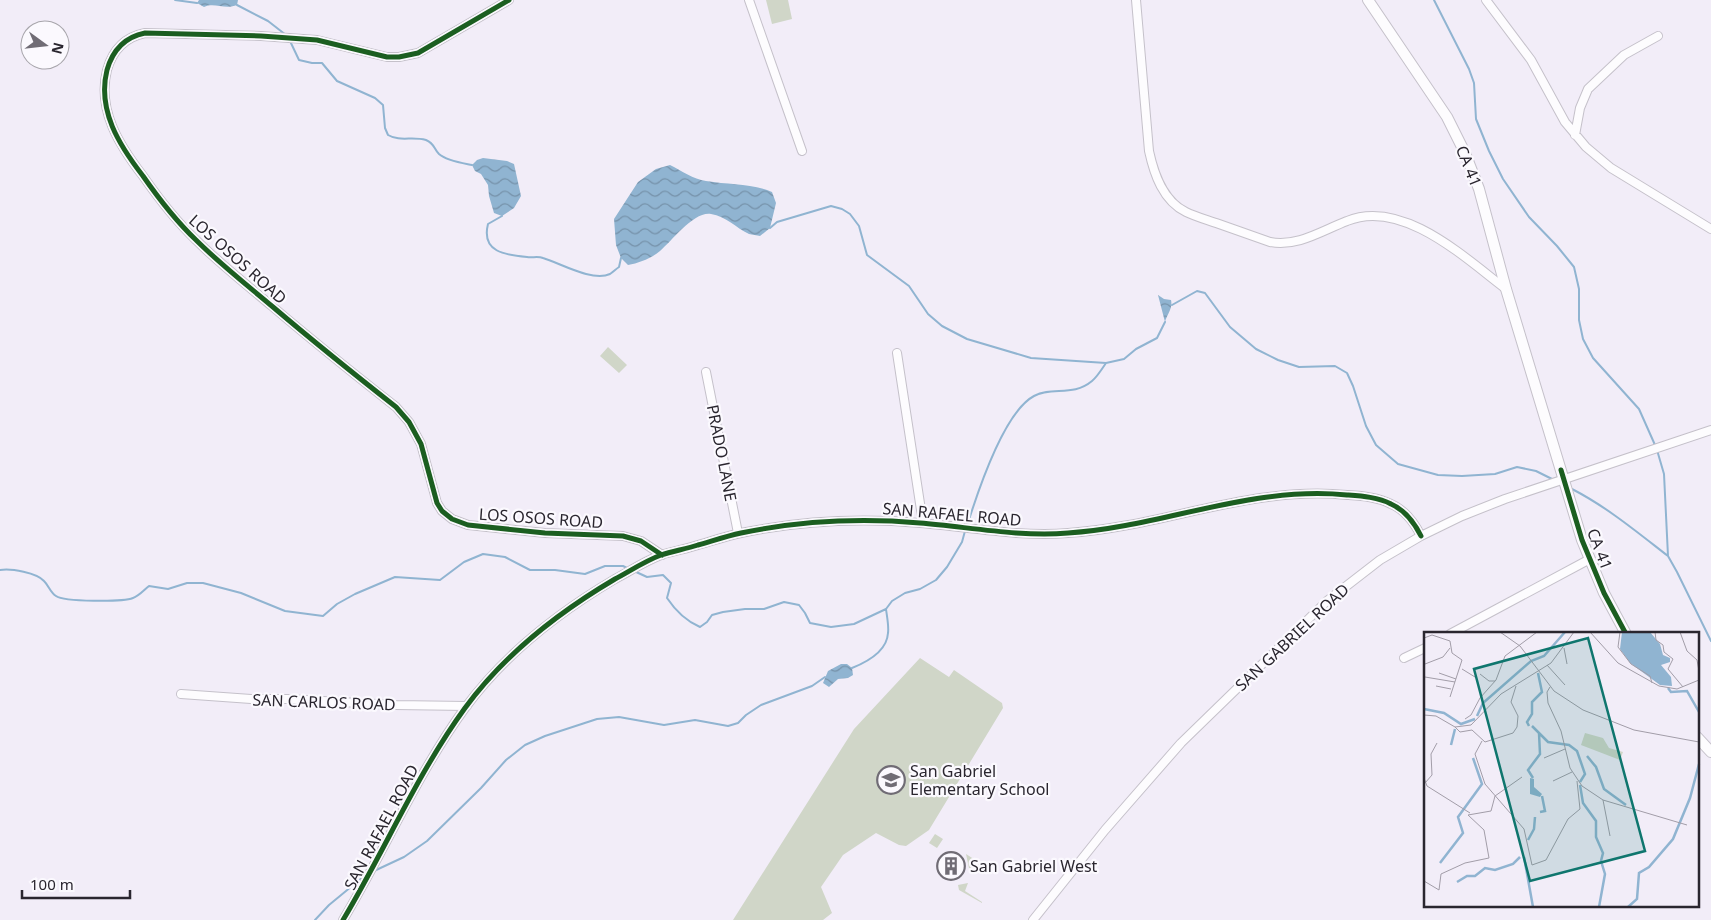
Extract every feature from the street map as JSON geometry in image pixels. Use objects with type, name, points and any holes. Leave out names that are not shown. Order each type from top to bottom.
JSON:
[{"type":"main road","name":"CA 41","points":[[1368,0],[1446,117],[1465,153],[1479,189],[1506,289],[1582,540],[1604,593],[1625,632]]},
{"type":"main road","points":[[1698,739],[1711,752]]},
{"type":"street","name":"LOS OSOS ROAD","points":[[509,0],[418,53],[399,57],[387,57],[317,40],[251,36],[137,34],[122,43],[112,56],[104,86],[107,110],[113,129],[128,157],[162,202],[195,240],[311,340],[396,407],[421,444],[437,503],[447,516],[468,525],[545,533],[623,536],[641,541],[662,555]]},
{"type":"street","points":[[749,0],[802,151]]},
{"type":"street","points":[[1136,0],[1149,151],[1155,174],[1161,186],[1177,206],[1192,215],[1270,242],[1282,244],[1302,241],[1356,218],[1374,217],[1398,220],[1414,225],[1438,238],[1506,289]]},
{"type":"street","points":[[1486,0],[1531,60],[1555,104],[1575,135],[1586,147],[1611,168],[1711,230]]},
{"type":"street","points":[[1575,135],[1580,108],[1588,89],[1624,55],[1658,36]]},
{"type":"street","points":[[897,353],[923,523]]},
{"type":"street","name":"PRADO LANE","points":[[706,372],[738,534]]},
{"type":"street","name":"SAN GABRIEL ROAD","points":[[1034,920],[1129,801],[1181,743],[1332,596],[1380,560],[1421,536],[1462,516],[1506,499],[1711,430]]},
{"type":"street","name":"SAN RAFAEL ROAD","points":[[343,920],[371,873],[431,760],[467,706],[497,671],[540,631],[565,612],[607,584],[662,555],[738,534],[773,527],[872,520],[1029,533],[1069,533],[1103,529],[1256,498],[1305,493],[1361,496],[1391,504],[1410,518],[1421,536]]},
{"type":"street","points":[[1454,632],[1590,559]]},
{"type":"street","points":[[1404,658],[1424,648]]},
{"type":"street","name":"SAN CARLOS ROAD","points":[[181,694],[251,699],[467,706]]},
{"type":"shaded area","points":[[766,0],[788,0],[792,19],[772,24]]},
{"type":"shaded area","points":[[608,347],[627,365],[619,373],[600,356]]},
{"type":"shaded area","name":"San Gabriel Elementary School","points":[[920,658],[949,677],[954,670],[1002,703],[1003,708],[929,830],[906,846],[899,845],[876,833],[843,855],[821,887],[832,913],[823,920],[733,920],[854,729]]},
{"type":"shaded area","points":[[935,834],[943,839],[937,848],[929,843]]},
{"type":"shaded area","points":[[966,854],[989,869],[970,873]]},
{"type":"shaded area","points":[[968,883],[965,891],[982,903],[959,890],[958,885]]},
{"type":"water","points":[[199,0],[238,0],[237,5],[233,6],[212,5],[204,7],[197,3]]},
{"type":"water","points":[[483,158],[507,161],[514,164],[521,196],[514,208],[502,216],[494,213],[488,185],[472,165],[477,160]]},
{"type":"water","points":[[670,165],[701,180],[748,186],[772,192],[776,203],[770,228],[760,236],[750,234],[721,217],[704,214],[691,222],[656,254],[628,265],[621,258],[616,245],[614,219],[638,182],[656,169]]},
{"type":"water","points":[[1158,295],[1164,299],[1171,300],[1171,309],[1165,322]]},
{"type":"water","points":[[841,664],[847,664],[852,668],[853,675],[848,678],[838,679],[829,687],[823,683],[828,671]]},
{"type":"waterway","points":[[175,0],[197,3]]},
{"type":"waterway","points":[[1434,0],[1469,69],[1474,83],[1476,119],[1489,151],[1503,179],[1529,217],[1574,267],[1579,289],[1579,320],[1583,339],[1593,358],[1639,409],[1655,445]]},
{"type":"waterway","points":[[237,5],[268,21],[286,35]]},
{"type":"waterway","points":[[290,41],[299,60],[322,63],[337,81],[375,98],[383,105],[385,128],[388,135],[397,138],[426,140],[442,156],[472,165]]},
{"type":"waterway","points":[[770,228],[777,222],[831,206],[842,209],[850,214],[859,226],[867,255],[909,286],[928,314],[942,326],[967,339],[1031,358],[1106,363],[1124,359],[1136,349],[1157,338],[1165,322]]},
{"type":"waterway","points":[[502,216],[488,224],[487,233],[491,246],[503,253],[541,257],[594,276],[610,274],[619,267],[621,258]]},
{"type":"waterway","points":[[1172,305],[1197,291],[1205,293],[1230,327],[1256,349],[1278,360],[1299,367],[1335,366],[1347,373],[1366,426],[1376,445],[1398,464],[1438,475],[1462,476],[1495,474],[1517,467],[1536,471],[1554,480]]},
{"type":"waterway","points":[[967,526],[977,494],[993,455],[1012,419],[1023,405],[1041,393],[1077,389],[1085,386],[1096,377],[1106,363]]},
{"type":"waterway","points":[[1657,450],[1664,474],[1668,556],[1711,641]]},
{"type":"waterway","points":[[1572,489],[1610,512],[1668,556]]},
{"type":"waterway","points":[[634,571],[647,577],[663,575],[671,583],[667,598],[677,611],[700,627],[712,615],[745,609],[764,609],[784,602],[799,605],[810,623],[831,627],[854,624],[886,609],[892,601],[905,593],[920,589],[936,580],[947,567],[962,542],[965,531]]},
{"type":"waterway","points":[[0,570],[17,570],[41,578],[52,593],[61,598],[94,601],[118,600],[133,598],[149,586],[168,589],[187,583],[203,583],[241,593],[285,611],[323,616],[337,604],[355,594],[395,577],[440,580],[464,562],[483,554],[505,557],[530,570],[555,570],[585,574],[605,566],[623,566],[627,568]]},
{"type":"waterway","points":[[852,668],[870,659],[884,645],[888,630],[886,609]]},
{"type":"waterway","points":[[374,871],[404,857],[427,841],[481,788],[506,760],[525,745],[545,736],[597,719],[619,717],[664,725],[695,720],[728,726],[738,723],[761,705],[812,686],[825,677]]},
{"type":"waterway","points":[[315,920],[329,905],[363,877]]},
{"type":"cycle path","points":[[509,0],[418,53],[399,57],[387,57],[317,40],[261,36],[145,33],[126,41],[116,50],[113,56],[107,70],[105,85],[108,113],[118,139],[134,164],[189,233],[214,258],[396,407],[409,422],[421,444],[437,503],[442,511],[452,519],[468,525],[545,533],[623,536],[641,541],[662,555]]},
{"type":"cycle path","points":[[1561,470],[1582,540],[1604,593],[1625,632]]},
{"type":"cycle path","points":[[343,920],[432,759],[465,708],[480,689],[497,670],[553,620],[615,579],[661,555],[741,533],[808,523],[875,521],[1013,533],[1068,533],[1138,523],[1242,501],[1312,494],[1364,496],[1386,502],[1405,513],[1421,536]]},
{"type":"place","name":"San Gabriel Elementary School","points":[[891,780]]},
{"type":"place","name":"San Gabriel West","points":[[951,866]]}]
